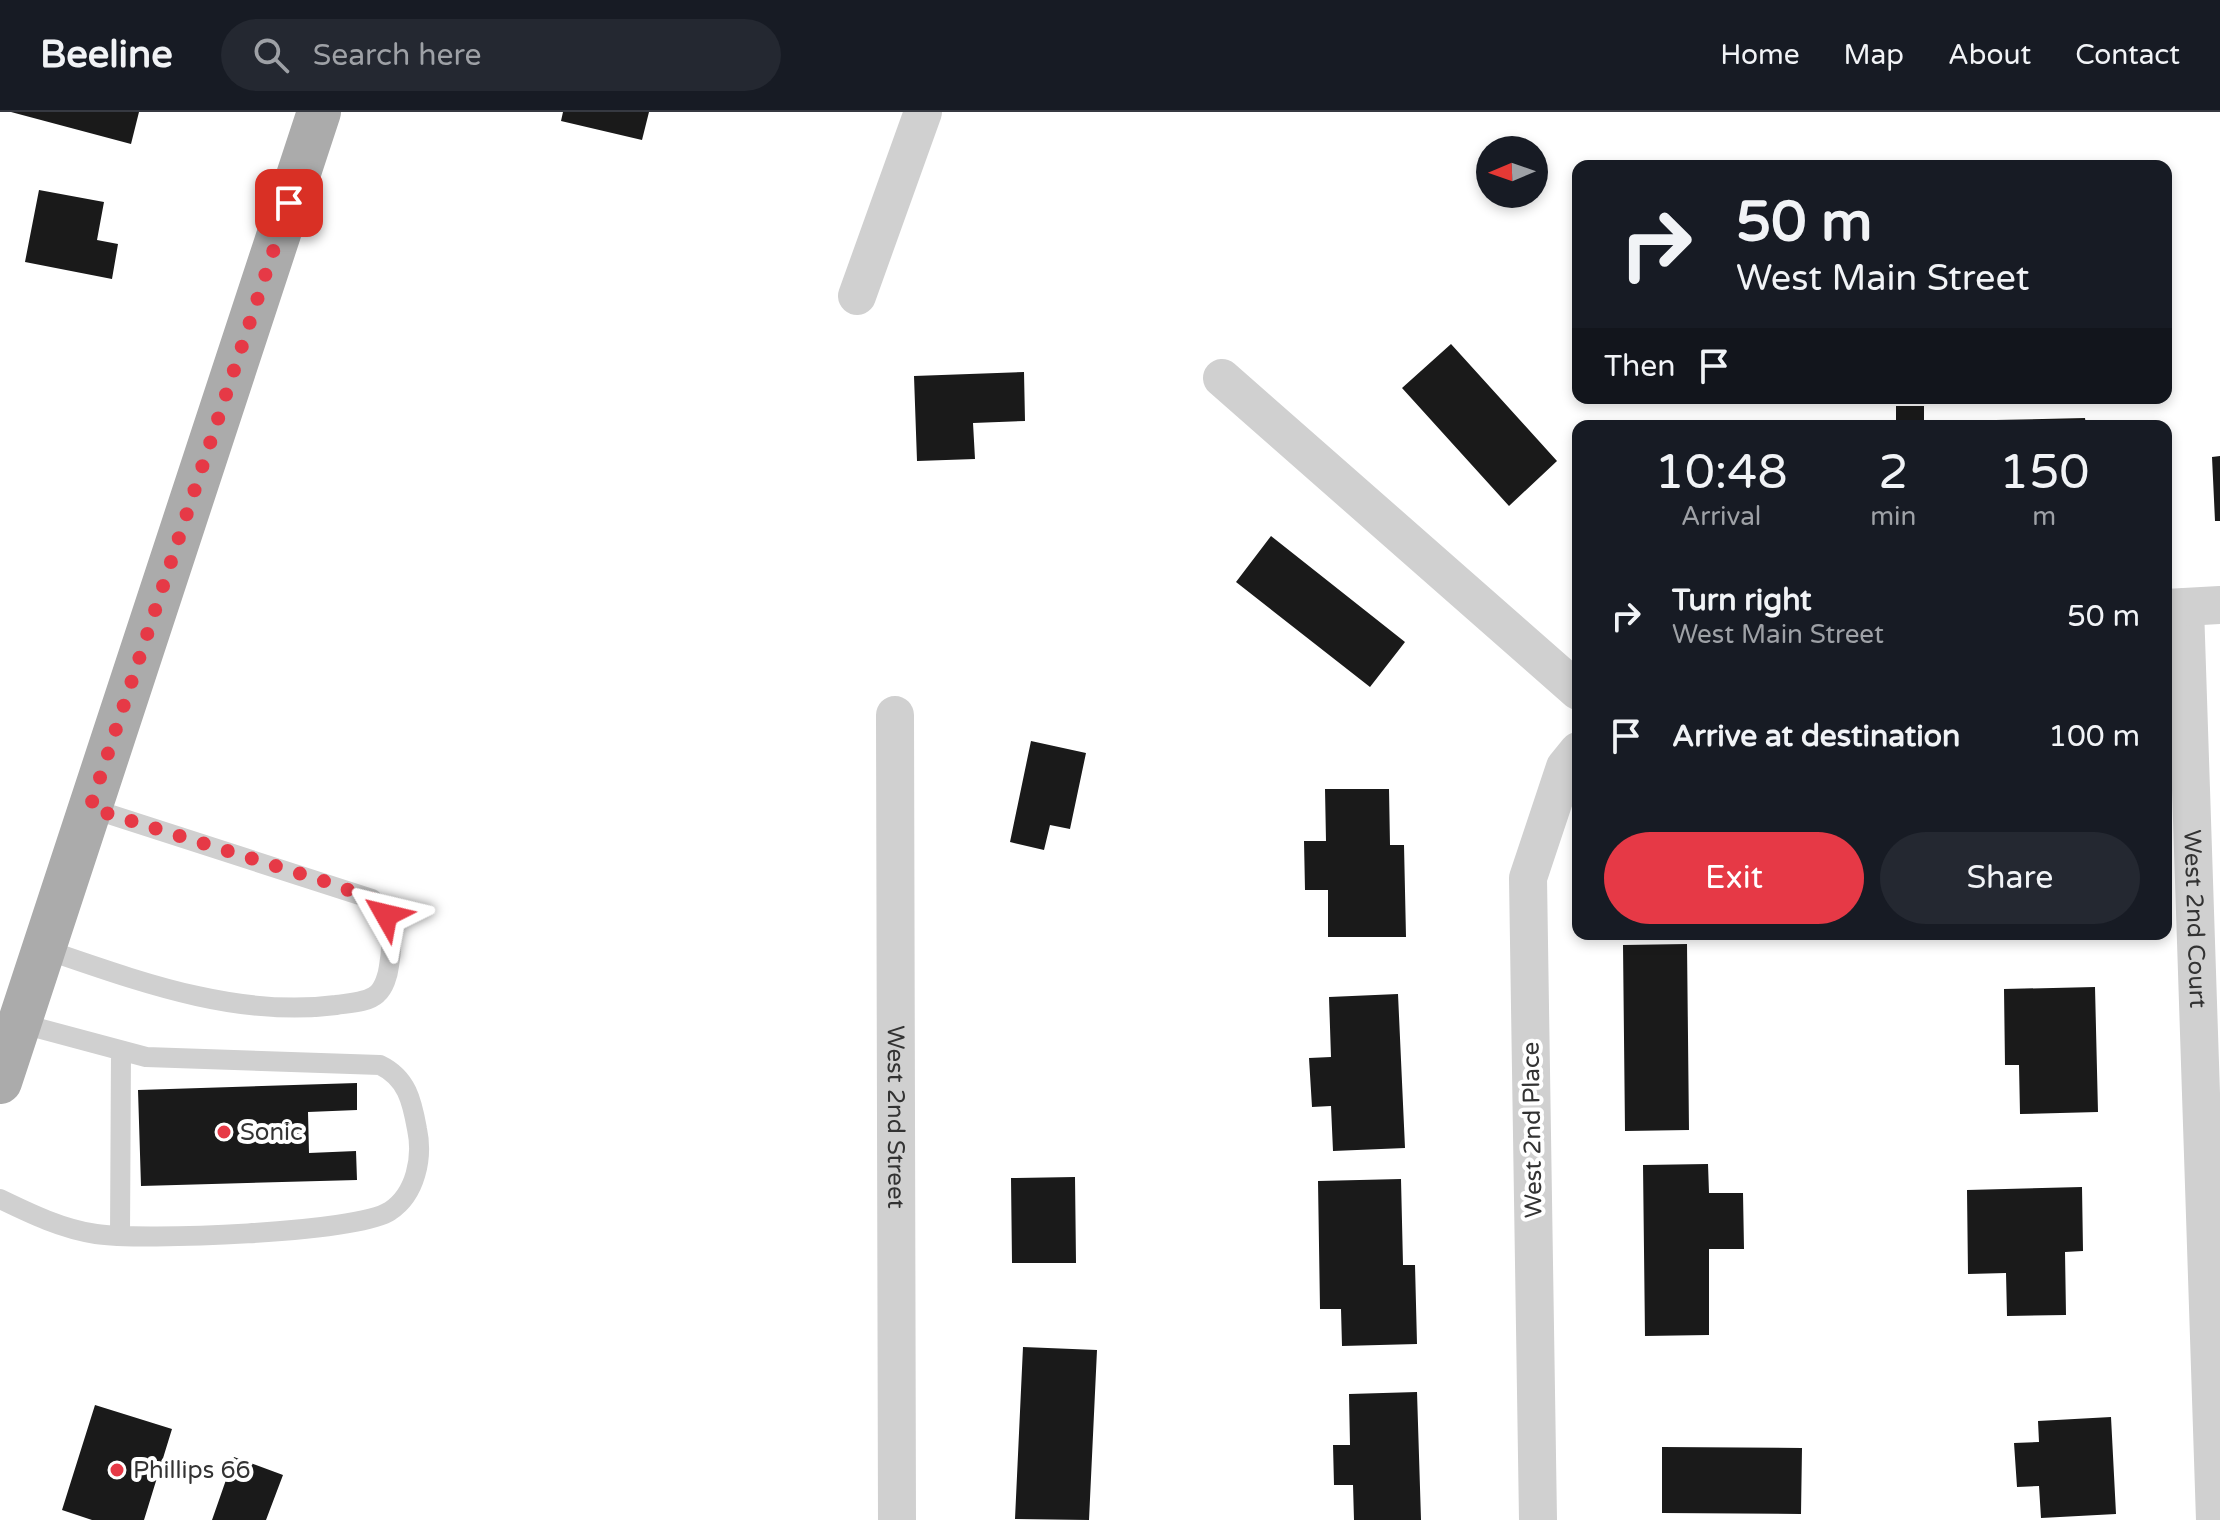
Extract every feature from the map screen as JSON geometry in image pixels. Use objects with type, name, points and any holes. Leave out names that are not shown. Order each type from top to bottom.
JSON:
[{"type":"main road","points":[[0,1082],[319,112]]},
{"type":"street","points":[[857,296],[923,112]]},
{"type":"street","points":[[1222,378],[1572,686]]},
{"type":"street","name":"West 2nd Court","points":[[2190,607],[2215,1520]]},
{"type":"street","name":"West 2nd Street","points":[[895,715],[897,1520]]},
{"type":"street","name":"West 2nd Place","points":[[1538,1520],[1528,878],[1565,767],[1572,758]]},
{"type":"lane","points":[[44,949],[161,986],[255,1008],[291,1009],[359,1002],[378,994],[388,976],[392,932],[386,915],[372,899],[90,808]]},
{"type":"lane","points":[[0,1199],[63,1227],[100,1235],[204,1235],[372,1221],[392,1210],[405,1197],[418,1163],[419,1138],[407,1088],[397,1073],[380,1065],[172,1058],[121,1051],[19,1023]]},
{"type":"lane","points":[[120,1235],[121,1051]]},
{"type":"building","points":[[11,112],[139,112],[131,144]]},
{"type":"building","points":[[563,112],[649,112],[642,140],[561,121]]},
{"type":"building","points":[[39,190],[104,202],[97,240],[118,244],[112,279],[25,262]]},
{"type":"building","points":[[1451,344],[1557,461],[1509,506],[1402,388]]},
{"type":"building","points":[[1024,372],[1025,421],[973,423],[975,459],[917,461],[914,376]]},
{"type":"building","points":[[1896,406],[1924,406],[1924,420],[1896,420]]},
{"type":"building","points":[[2085,418],[2085,420],[1996,420]]},
{"type":"building","points":[[2220,456],[2220,521],[2215,521],[2212,457]]},
{"type":"building","points":[[1271,536],[1405,642],[1370,687],[1236,582]]},
{"type":"building","points":[[1031,741],[1086,753],[1070,829],[1050,825],[1044,850],[1010,842]]},
{"type":"building","points":[[1325,789],[1389,789],[1390,845],[1404,845],[1406,937],[1328,937],[1328,890],[1305,890],[1304,841],[1326,841]]},
{"type":"building","points":[[1687,944],[1689,1130],[1625,1131],[1623,945]]},
{"type":"building","points":[[2095,987],[2098,1112],[2020,1114],[2019,1065],[2005,1065],[2004,989]]},
{"type":"building","points":[[1398,994],[1405,1148],[1333,1151],[1331,1106],[1312,1107],[1309,1058],[1331,1057],[1329,997]]},
{"type":"building","name":"Sonic","points":[[357,1083],[357,1110],[308,1112],[309,1153],[356,1151],[357,1180],[141,1186],[138,1090]]},
{"type":"building","points":[[1708,1164],[1709,1193],[1743,1193],[1744,1249],[1709,1249],[1709,1335],[1645,1336],[1643,1165]]},
{"type":"building","points":[[1075,1177],[1076,1263],[1012,1263],[1011,1178]]},
{"type":"building","points":[[1401,1179],[1403,1265],[1415,1265],[1417,1344],[1342,1346],[1341,1309],[1320,1309],[1318,1181]]},
{"type":"building","points":[[2082,1187],[2083,1251],[2065,1252],[2066,1315],[2007,1316],[2006,1273],[1968,1274],[1967,1190]]},
{"type":"building","points":[[1023,1347],[1097,1350],[1089,1520],[1015,1519]]},
{"type":"building","points":[[1417,1392],[1421,1520],[1354,1520],[1353,1485],[1334,1485],[1333,1445],[1350,1445],[1349,1394]]},
{"type":"building","name":"Phillips 66","points":[[95,1405],[172,1429],[144,1520],[92,1520],[62,1510]]},
{"type":"building","points":[[2111,1417],[2116,1514],[2041,1518],[2039,1486],[2017,1487],[2014,1443],[2039,1442],[2038,1421]]},
{"type":"building","points":[[1662,1447],[1802,1448],[1801,1514],[1662,1513]]},
{"type":"building","points":[[234,1457],[283,1475],[266,1520],[212,1520]]},
{"type":"place","name":"Sonic","points":[[224,1132]]},
{"type":"place","name":"Phillips 66","points":[[117,1470]]},
{"type":"route","points":[[289,203],[90,808],[330,883],[372,899],[386,915]]}]
